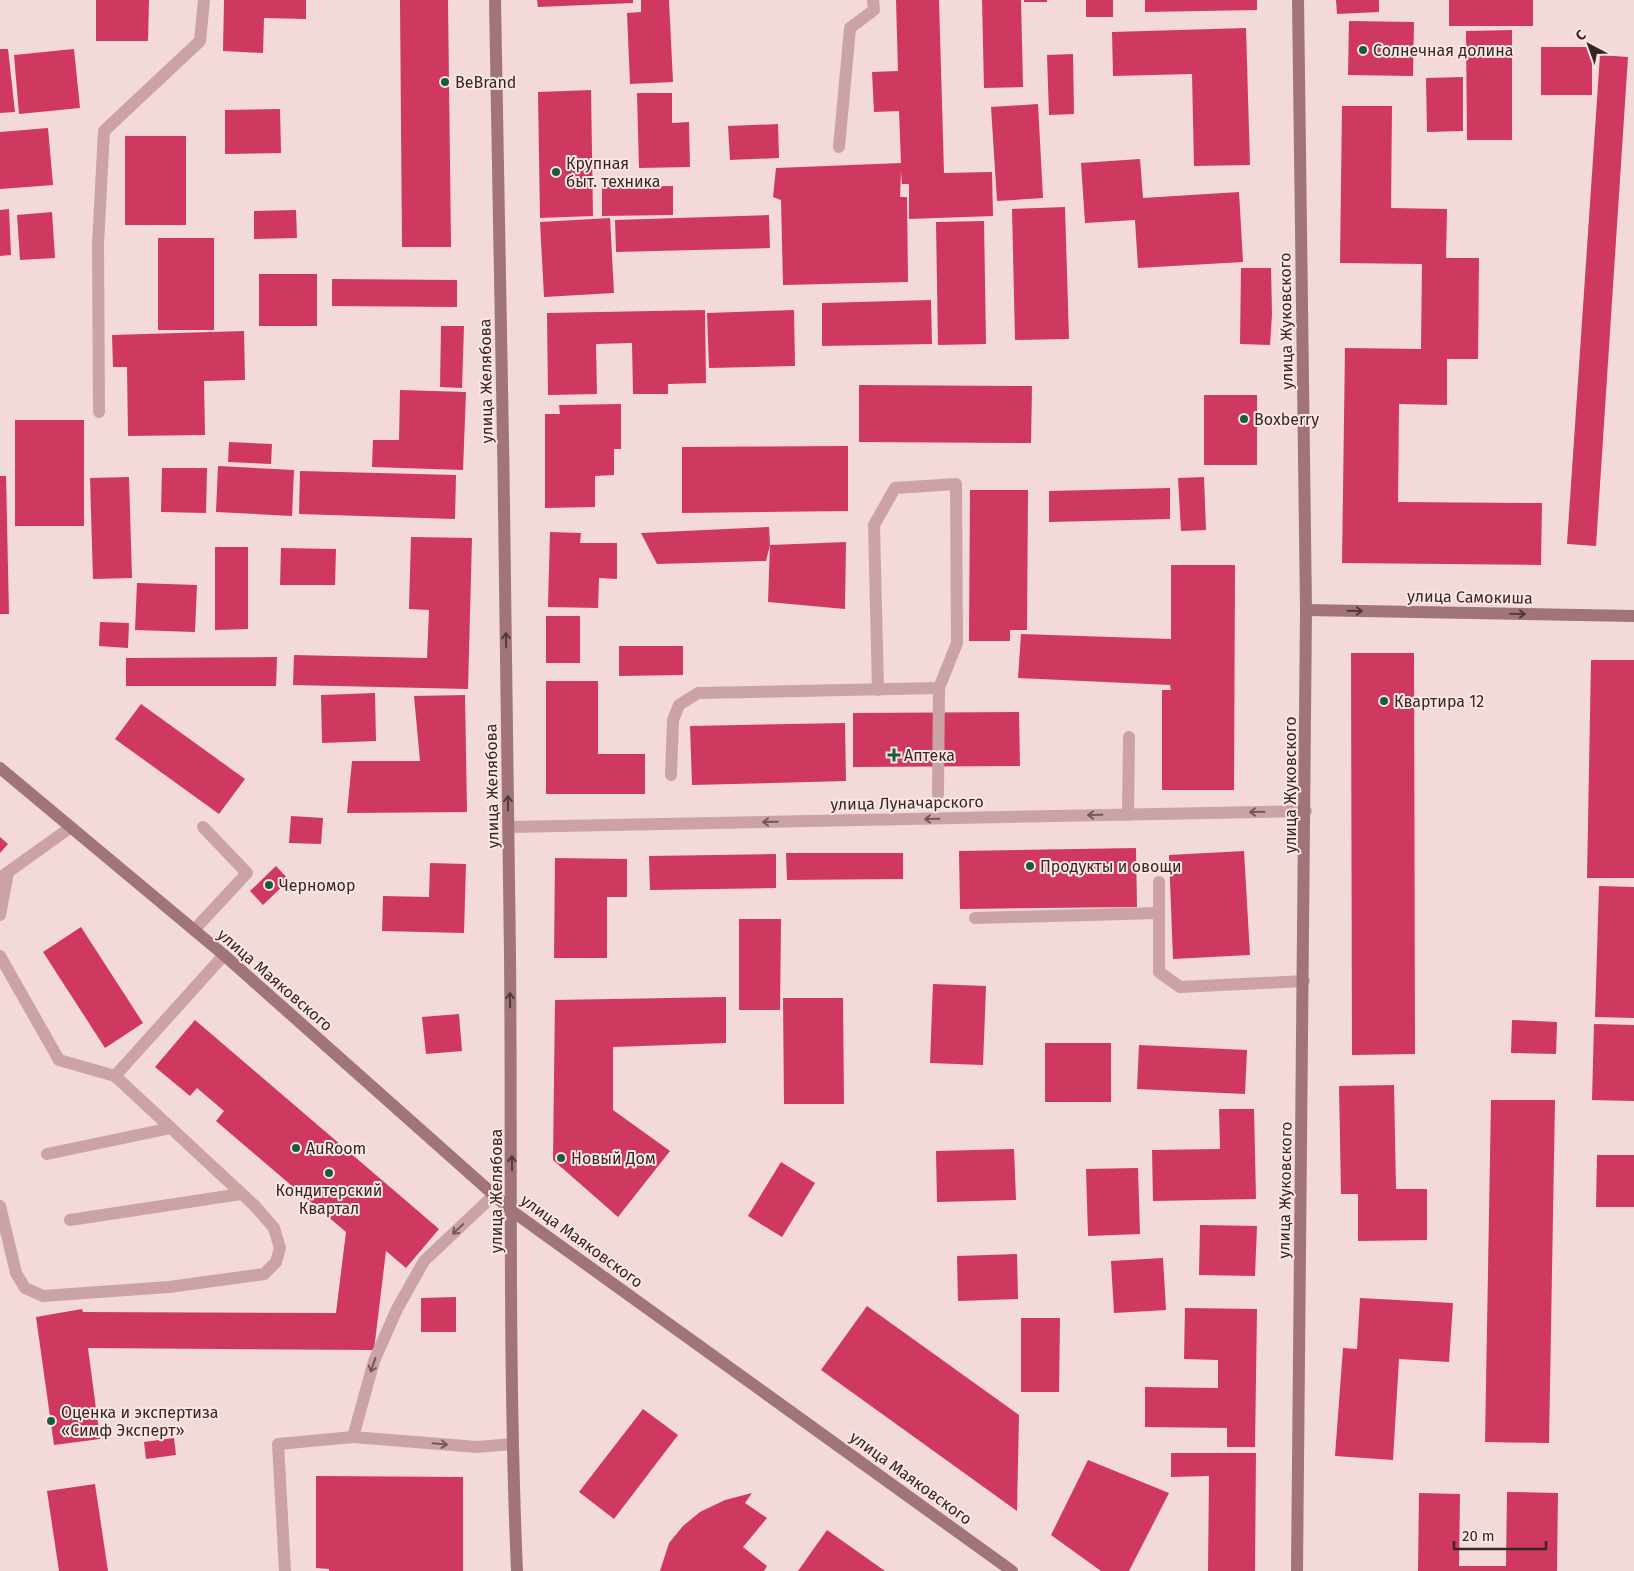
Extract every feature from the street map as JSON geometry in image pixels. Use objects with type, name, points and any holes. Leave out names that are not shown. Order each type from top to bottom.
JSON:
[{"type":"main road","name":"улица Желябова","points":[[495,0],[509,827],[512,1444],[517,1571]]},
{"type":"main road","name":"улица Жуковского","points":[[1297,1571],[1306,811],[1306,610],[1298,0]]},
{"type":"main road","name":"улица Самокиша","points":[[1306,610],[1634,616]]},
{"type":"main road","name":"улица Маяковского","points":[[0,768],[224,955],[512,1211],[1012,1571]]},
{"type":"street","points":[[98,412],[98,244],[104,131],[200,41],[204,0]]},
{"type":"street","points":[[839,148],[850,28],[874,10],[874,0]]},
{"type":"street","points":[[878,690],[874,525],[895,488],[956,484],[957,643],[939,688],[938,794]]},
{"type":"street","points":[[671,775],[672,720],[679,705],[698,693],[939,688]]},
{"type":"street","points":[[1128,815],[1129,736]]},
{"type":"street","name":"улица Луначарского","points":[[509,827],[1306,811]]},
{"type":"street","points":[[0,916],[4,875],[71,827]]},
{"type":"street","points":[[194,930],[247,873],[203,827]]},
{"type":"street","points":[[1159,882],[1159,972],[1180,987],[1304,981]]},
{"type":"street","points":[[975,918],[1159,914]]},
{"type":"street","points":[[115,1076],[224,955]]},
{"type":"street","points":[[0,956],[59,1060],[115,1076],[241,1194],[274,1228],[280,1248],[276,1262],[264,1274],[169,1287],[43,1296],[25,1288],[16,1273],[0,1206]]},
{"type":"street","points":[[47,1154],[171,1128]]},
{"type":"street","points":[[70,1220],[241,1194]]},
{"type":"street","points":[[353,1437],[374,1361],[397,1309],[424,1261],[494,1195]]},
{"type":"street","points":[[285,1571],[278,1444],[353,1437],[477,1447],[512,1444]]},
{"type":"building","points":[[96,0],[149,0],[148,41],[96,41]]},
{"type":"building","points":[[224,0],[306,0],[306,19],[264,18],[263,53],[223,51]]},
{"type":"building","points":[[400,0],[448,0],[451,247],[402,247]]},
{"type":"building","points":[[537,0],[633,0],[633,3],[538,7]]},
{"type":"building","points":[[641,0],[669,0],[673,82],[630,84],[627,13],[641,12]]},
{"type":"building","points":[[896,0],[939,0],[944,173],[992,172],[993,216],[909,219],[909,184],[902,184],[901,171],[900,197],[907,197],[908,282],[783,285],[781,200],[773,197],[776,168],[901,163],[899,111],[874,112],[872,72],[898,71]]},
{"type":"building","points":[[982,0],[1021,0],[1023,87],[984,88]]},
{"type":"building","points":[[1024,0],[1047,0],[1047,2],[1024,2]]},
{"type":"building","points":[[1086,0],[1113,0],[1113,17],[1086,17]]},
{"type":"building","points":[[1145,0],[1257,0],[1257,10],[1145,12]]},
{"type":"building","points":[[1336,0],[1379,0],[1379,12],[1337,14]]},
{"type":"building","points":[[1449,0],[1533,0],[1533,26],[1449,26]]},
{"type":"building","points":[[1349,21],[1414,22],[1413,76],[1348,75]]},
{"type":"building","points":[[1246,28],[1250,165],[1194,166],[1192,74],[1113,76],[1112,32]]},
{"type":"building","points":[[1512,30],[1512,140],[1467,140],[1466,31]]},
{"type":"building","points":[[1541,47],[1592,47],[1592,95],[1541,95]]},
{"type":"building","points":[[0,49],[8,49],[15,112],[0,113]]},
{"type":"building","points":[[74,49],[80,108],[19,114],[14,55]]},
{"type":"building","points":[[1073,54],[1074,114],[1049,115],[1047,55]]},
{"type":"building","points":[[1600,55],[1628,57],[1596,546],[1567,544]]},
{"type":"building","points":[[1463,77],[1463,131],[1427,132],[1426,78]]},
{"type":"building","points":[[591,90],[593,216],[540,218],[538,92]]},
{"type":"building","points":[[637,93],[672,93],[672,123],[689,122],[690,167],[639,168]]},
{"type":"building","points":[[1038,104],[1043,198],[997,201],[991,107]]},
{"type":"building","points":[[1342,106],[1392,106],[1391,208],[1447,209],[1446,258],[1479,258],[1478,359],[1447,359],[1447,405],[1399,404],[1398,502],[1542,503],[1541,565],[1342,563],[1345,348],[1421,349],[1422,264],[1340,263]]},
{"type":"building","points":[[280,109],[281,153],[225,154],[225,110]]},
{"type":"building","points":[[778,124],[779,158],[730,160],[728,126]]},
{"type":"building","points":[[48,128],[53,185],[0,189],[0,132]]},
{"type":"building","points":[[125,136],[186,136],[186,225],[125,225]]},
{"type":"building","points":[[1140,159],[1143,198],[1239,192],[1243,262],[1138,268],[1135,220],[1085,223],[1081,163]]},
{"type":"building","points":[[673,186],[673,215],[602,216],[602,187]]},
{"type":"building","points":[[1065,207],[1069,339],[1015,340],[1012,209]]},
{"type":"building","points":[[9,209],[11,255],[0,256],[0,210]]},
{"type":"building","points":[[296,210],[297,238],[254,239],[254,211]]},
{"type":"building","points":[[52,212],[55,258],[20,260],[17,215]]},
{"type":"building","points":[[769,215],[770,248],[616,252],[615,220]]},
{"type":"building","points":[[610,218],[614,293],[544,297],[540,222]]},
{"type":"building","points":[[984,221],[986,344],[938,345],[936,222]]},
{"type":"building","points":[[158,238],[214,238],[214,330],[158,330]]},
{"type":"building","points":[[1241,268],[1271,268],[1272,314],[1270,345],[1240,344]]},
{"type":"building","points":[[259,274],[317,274],[317,326],[259,326]]},
{"type":"building","points":[[332,279],[457,280],[457,307],[332,306]]},
{"type":"building","points":[[931,300],[932,344],[822,346],[822,303]]},
{"type":"building","points":[[705,310],[706,383],[668,384],[668,394],[633,394],[632,343],[596,344],[597,394],[548,395],[547,313]]},
{"type":"building","points":[[794,310],[795,366],[709,368],[707,313]]},
{"type":"building","points":[[441,326],[464,326],[462,388],[440,387]]},
{"type":"building","points":[[244,331],[245,380],[204,381],[205,435],[128,436],[127,367],[113,367],[112,335]]},
{"type":"building","points":[[859,385],[1032,386],[1031,443],[859,442]]},
{"type":"building","points":[[400,390],[466,392],[463,470],[372,467],[373,440],[399,440]]},
{"type":"building","points":[[1204,395],[1257,395],[1257,465],[1204,465]]},
{"type":"building","points":[[621,404],[621,449],[614,449],[614,475],[595,476],[595,507],[545,508],[545,414],[560,414],[559,405]]},
{"type":"building","points":[[15,420],[84,420],[84,526],[15,526]]},
{"type":"building","points":[[229,442],[272,444],[271,464],[228,462]]},
{"type":"building","points":[[848,446],[848,511],[682,513],[682,447]]},
{"type":"building","points":[[218,466],[294,470],[292,516],[216,512]]},
{"type":"building","points":[[162,468],[207,468],[206,513],[161,512]]},
{"type":"building","points":[[300,471],[456,475],[455,519],[299,514]]},
{"type":"building","points":[[0,476],[6,476],[9,614],[0,614]]},
{"type":"building","points":[[129,477],[132,578],[93,579],[90,478]]},
{"type":"building","points":[[1204,477],[1206,530],[1181,531],[1178,478]]},
{"type":"building","points":[[1170,488],[1170,519],[1049,522],[1049,491]]},
{"type":"building","points":[[970,490],[1028,490],[1027,630],[1010,630],[1010,641],[969,641]]},
{"type":"building","points":[[769,527],[770,545],[766,561],[657,564],[641,533]]},
{"type":"building","points":[[550,532],[581,533],[580,543],[617,543],[617,579],[599,578],[598,608],[548,607]]},
{"type":"building","points":[[411,537],[472,538],[468,689],[293,685],[294,655],[427,658],[429,610],[409,609]]},
{"type":"building","points":[[846,542],[845,609],[768,602],[770,545]]},
{"type":"building","points":[[215,547],[248,547],[248,629],[215,630]]},
{"type":"building","points":[[281,548],[336,549],[335,585],[280,585]]},
{"type":"building","points":[[1171,565],[1235,565],[1234,790],[1162,790],[1162,690],[1171,690],[1170,685],[1018,678],[1021,634],[1171,639]]},
{"type":"building","points":[[137,583],[197,585],[195,632],[135,630]]},
{"type":"building","points":[[546,616],[580,616],[580,663],[546,663]]},
{"type":"building","points":[[100,622],[129,623],[128,648],[99,646]]},
{"type":"building","points":[[619,646],[683,646],[683,675],[619,676]]},
{"type":"building","points":[[1351,653],[1414,653],[1415,1054],[1352,1055]]},
{"type":"building","points":[[277,657],[276,686],[126,686],[126,658]]},
{"type":"building","points":[[1591,660],[1634,660],[1634,878],[1587,878]]},
{"type":"building","points":[[546,681],[598,681],[598,754],[645,754],[645,794],[546,794]]},
{"type":"building","points":[[375,693],[376,741],[322,743],[321,695]]},
{"type":"building","points":[[465,695],[467,812],[347,813],[352,761],[420,761],[414,696]]},
{"type":"building","points":[[141,704],[245,779],[219,814],[115,739]]},
{"type":"building","points":[[1019,712],[1020,766],[853,767],[853,713]]},
{"type":"building","points":[[845,723],[846,781],[692,785],[690,726]]},
{"type":"building","points":[[291,816],[323,818],[321,844],[289,843]]},
{"type":"building","points":[[0,837],[8,844],[0,853]]},
{"type":"building","points":[[1136,848],[1137,907],[960,909],[959,851]]},
{"type":"building","points":[[1244,851],[1250,955],[1173,959],[1169,855]]},
{"type":"building","points":[[786,853],[903,853],[903,879],[787,880]]},
{"type":"building","points":[[776,854],[776,888],[650,890],[649,856]]},
{"type":"building","points":[[555,858],[627,859],[627,897],[607,897],[607,958],[554,958]]},
{"type":"building","points":[[430,863],[466,864],[464,933],[382,931],[383,896],[429,897]]},
{"type":"building","name":"Черномор","points":[[276,866],[289,880],[263,905],[250,891]]},
{"type":"building","points":[[1599,886],[1634,887],[1634,1018],[1595,1017]]},
{"type":"building","points":[[739,919],[781,919],[780,1010],[739,1010]]},
{"type":"building","points":[[81,927],[143,1023],[105,1048],[43,952]]},
{"type":"building","points":[[933,984],[986,986],[983,1065],[930,1063]]},
{"type":"building","points":[[726,997],[726,1043],[613,1047],[613,1110],[670,1151],[618,1217],[553,1160],[555,1000]]},
{"type":"building","points":[[783,998],[843,998],[844,1104],[784,1104]]},
{"type":"building","points":[[459,1014],[462,1051],[426,1054],[422,1017]]},
{"type":"building","points":[[195,1020],[439,1229],[406,1268],[386,1251],[374,1350],[88,1348],[100,1439],[54,1445],[36,1317],[82,1309],[83,1312],[336,1313],[346,1232],[216,1121],[224,1111],[197,1088],[190,1096],[155,1067]]},
{"type":"building","points":[[1512,1020],[1557,1022],[1556,1054],[1511,1053]]},
{"type":"building","points":[[1594,1024],[1634,1025],[1634,1101],[1592,1100]]},
{"type":"building","points":[[1045,1043],[1111,1043],[1111,1102],[1045,1102]]},
{"type":"building","points":[[1139,1045],[1247,1050],[1245,1094],[1137,1089]]},
{"type":"building","points":[[1394,1085],[1396,1189],[1427,1189],[1427,1240],[1358,1241],[1358,1194],[1341,1194],[1339,1086]]},
{"type":"building","points":[[1491,1100],[1555,1100],[1549,1443],[1485,1442]]},
{"type":"building","points":[[1219,1109],[1254,1109],[1256,1199],[1153,1201],[1152,1150],[1220,1149]]},
{"type":"building","points":[[1014,1149],[1016,1200],[937,1202],[936,1151]]},
{"type":"building","points":[[1597,1155],[1634,1155],[1634,1207],[1596,1207]]},
{"type":"building","points":[[781,1162],[815,1183],[782,1237],[748,1216]]},
{"type":"building","points":[[1138,1168],[1140,1234],[1088,1236],[1086,1169]]},
{"type":"building","points":[[1200,1225],[1257,1226],[1255,1276],[1199,1275]]},
{"type":"building","points":[[1017,1254],[1018,1299],[958,1301],[957,1256]]},
{"type":"building","points":[[1163,1258],[1166,1310],[1114,1313],[1111,1261]]},
{"type":"building","points":[[456,1297],[456,1332],[421,1332],[421,1298]]},
{"type":"building","points":[[1360,1298],[1453,1303],[1449,1362],[1399,1359],[1393,1460],[1335,1456],[1343,1348],[1357,1349]]},
{"type":"building","points":[[867,1306],[1019,1415],[1017,1511],[821,1370]]},
{"type":"building","points":[[1185,1308],[1257,1309],[1255,1447],[1227,1447],[1227,1428],[1145,1427],[1145,1387],[1218,1388],[1218,1360],[1184,1359]]},
{"type":"building","points":[[1021,1318],[1060,1318],[1059,1392],[1021,1392]]},
{"type":"building","points":[[643,1409],[678,1435],[614,1519],[579,1492]]},
{"type":"building","points":[[174,1438],[176,1455],[146,1459],[144,1442]]},
{"type":"building","points":[[1171,1453],[1256,1453],[1255,1571],[1208,1571],[1209,1476],[1171,1477]]},
{"type":"building","points":[[1088,1460],[1169,1493],[1129,1571],[1101,1571],[1051,1535]]},
{"type":"building","points":[[316,1476],[463,1477],[463,1571],[329,1571],[329,1569],[316,1568]]},
{"type":"building","points":[[95,1484],[108,1571],[59,1571],[47,1491]]},
{"type":"building","points":[[1507,1492],[1558,1493],[1557,1571],[1418,1571],[1419,1493],[1460,1494],[1459,1566],[1506,1566]]},
{"type":"building","points":[[752,1493],[745,1503],[767,1518],[743,1547],[767,1566],[764,1571],[660,1571],[669,1543],[683,1526],[700,1512],[725,1500]]},
{"type":"building","points":[[827,1530],[885,1571],[798,1571]]},
{"type":"place","name":"Солнечная долина","points":[[1363,50]]},
{"type":"place","name":"BeBrand","points":[[445,82]]},
{"type":"place","name":"Крупная быт. техника","points":[[556,172]]},
{"type":"place","name":"Boxberry","points":[[1244,419]]},
{"type":"place","name":"Квартира 12","points":[[1384,701]]},
{"type":"place","name":"Аптека","points":[[894,755]]},
{"type":"place","name":"Продукты и овощи","points":[[1030,866]]},
{"type":"place","name":"Черномор","points":[[269,885]]},
{"type":"place","name":"AuRoom","points":[[296,1148]]},
{"type":"place","name":"Новый Дом","points":[[561,1158]]},
{"type":"place","name":"Кондитерский Квартал","points":[[329,1173]]},
{"type":"place","name":"Оценка и экспертиза «Симф Эксперт»","points":[[51,1421]]}]
